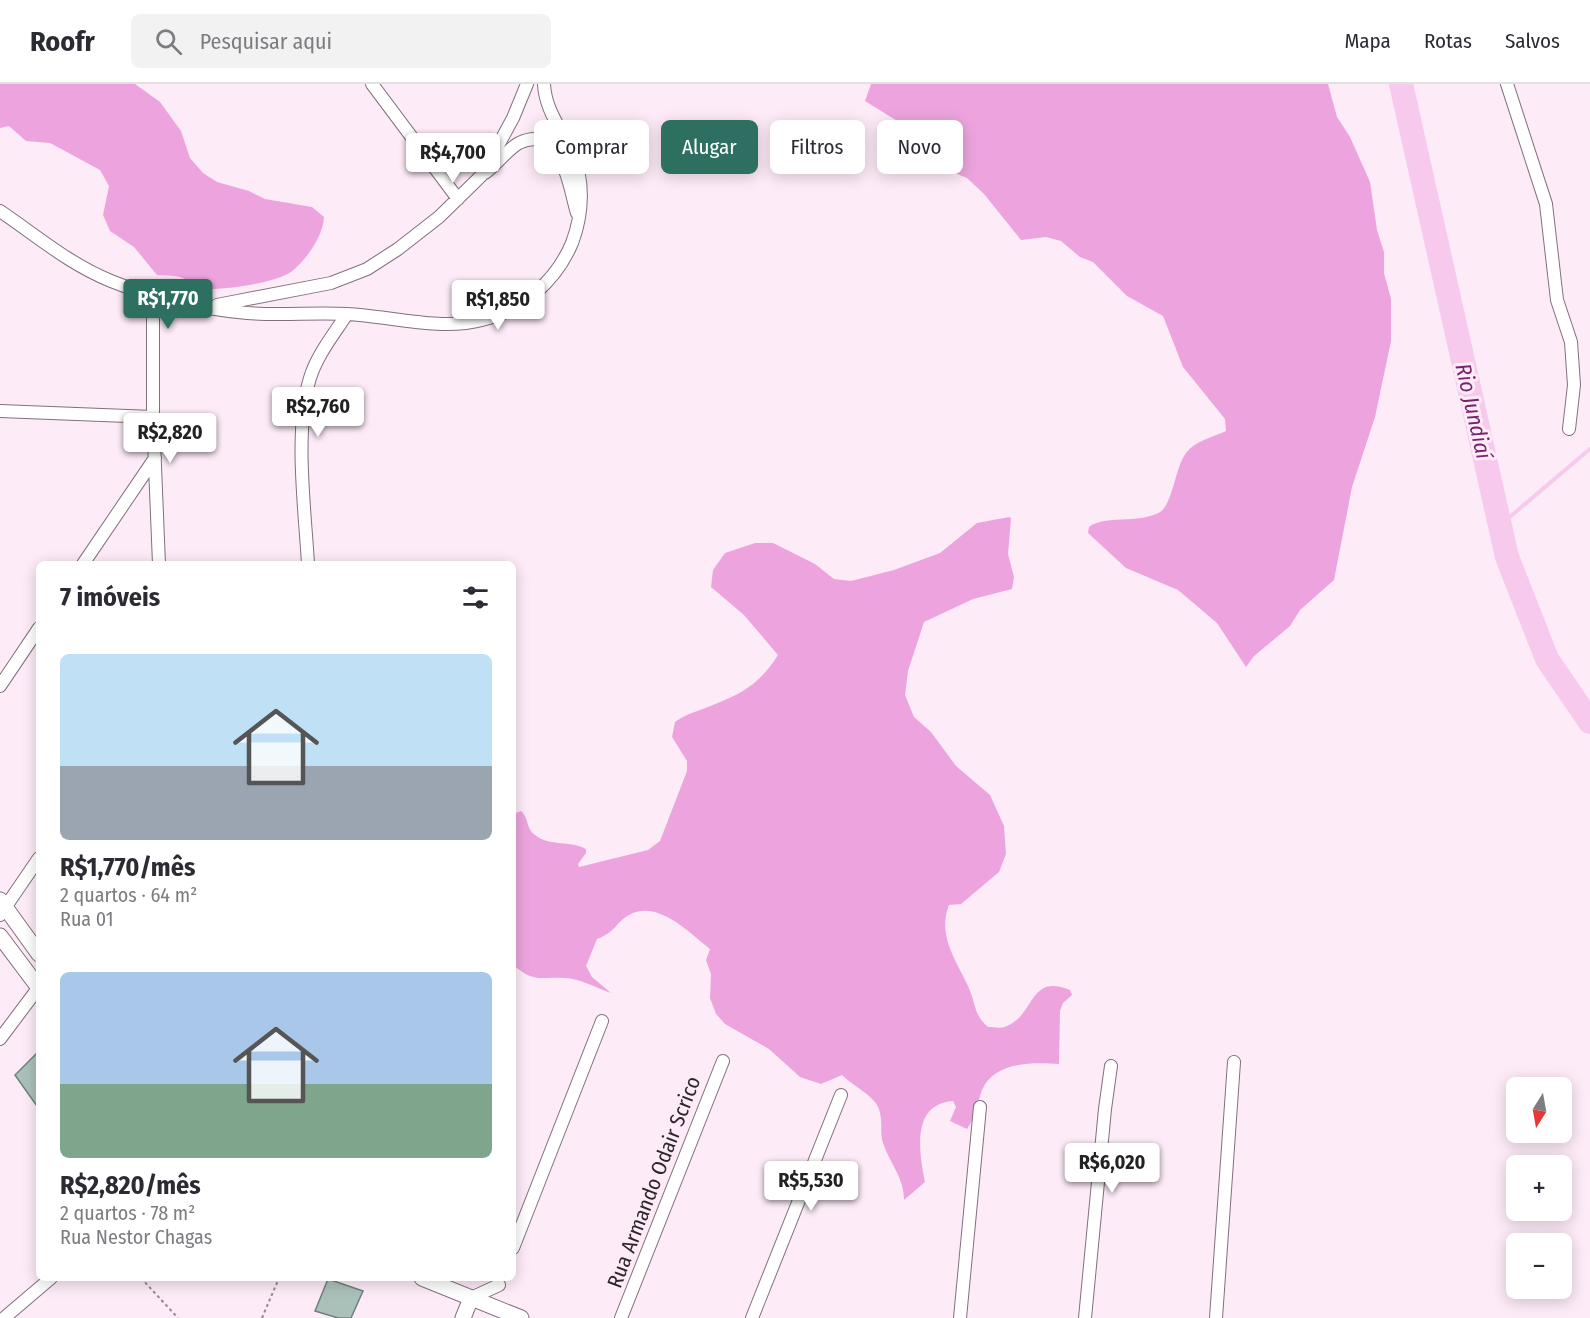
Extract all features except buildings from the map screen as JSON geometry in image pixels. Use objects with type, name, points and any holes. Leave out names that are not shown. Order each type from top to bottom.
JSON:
[{"type":"street","points":[[372,84],[458,199]]},
{"type":"street","points":[[482,175],[513,118],[527,84]]},
{"type":"street","points":[[0,211],[70,261],[111,281],[153,295],[248,313],[347,314],[460,323],[498,316],[524,302],[552,276],[572,242],[579,218],[582,196],[576,165],[555,121],[544,84]]},
{"type":"street","points":[[1507,84],[1546,204],[1557,300],[1571,342],[1574,384],[1569,429]]},
{"type":"street","points":[[210,307],[331,283],[367,269],[419,234],[520,143],[531,140],[542,141],[555,149],[560,157],[579,218]]},
{"type":"street","points":[[153,295],[153,417],[159,561]]},
{"type":"street","points":[[308,561],[302,452],[310,380],[318,360],[347,314]]},
{"type":"street","points":[[0,411],[153,417]]},
{"type":"street","points":[[85,561],[154,458]]},
{"type":"street","points":[[0,686],[36,632]]},
{"type":"street","points":[[36,862],[2,907],[36,950]]},
{"type":"street","points":[[0,936],[36,984]]},
{"type":"street","points":[[0,1039],[36,992]]},
{"type":"street","points":[[516,1240],[602,1021]]},
{"type":"street","name":"Rua Armando Odair Scrico","points":[[621,1318],[723,1060]]},
{"type":"street","points":[[1216,1318],[1234,1062]]},
{"type":"street","points":[[1085,1318],[1104,1109],[1112,1066]]},
{"type":"street","points":[[752,1318],[841,1095]]},
{"type":"street","points":[[960,1318],[980,1107]]},
{"type":"street","points":[[4,1318],[47,1281]]},
{"type":"street","points":[[429,1281],[471,1298],[494,1313],[521,1318]]},
{"type":"street","points":[[463,1318],[471,1298],[500,1281]]},
{"type":"street","points":[[494,1313],[500,1281]]},
{"type":"path","points":[[144,1281],[178,1318]]},
{"type":"path","points":[[261,1318],[278,1281]]},
{"type":"shaded area","points":[[0,84],[135,84],[160,102],[181,131],[190,158],[203,173],[217,182],[249,191],[265,199],[312,207],[324,217],[321,232],[308,255],[291,272],[262,282],[236,287],[204,289],[180,277],[157,275],[134,247],[110,231],[103,215],[109,186],[100,170],[50,143],[26,141],[9,126],[0,128]]},
{"type":"shaded area","points":[[871,84],[1328,84],[1337,117],[1350,137],[1370,182],[1377,230],[1384,252],[1384,273],[1391,299],[1391,341],[1375,417],[1352,487],[1334,580],[1300,610],[1290,626],[1254,656],[1246,667],[1217,623],[1178,590],[1126,568],[1088,533],[1089,527],[1096,523],[1142,518],[1160,512],[1168,501],[1186,453],[1199,442],[1226,431],[1225,419],[1183,367],[1163,316],[1127,296],[1093,262],[1080,257],[1061,241],[1046,237],[1021,240],[984,194],[967,178],[957,174],[963,174],[963,120],[896,120],[865,101]]},
{"type":"shaded area","points":[[1011,518],[1008,554],[1014,577],[1012,589],[973,599],[924,622],[908,671],[905,695],[914,717],[931,732],[956,766],[990,795],[1004,826],[1006,854],[999,872],[961,904],[949,905],[945,927],[949,947],[971,992],[975,1008],[988,1027],[1005,1027],[1016,1021],[1039,991],[1047,987],[1057,986],[1070,990],[1072,995],[1063,1003],[1060,1011],[1059,1064],[1016,1065],[996,1073],[982,1090],[967,1129],[950,1121],[956,1107],[953,1101],[939,1104],[930,1111],[924,1120],[920,1144],[925,1182],[904,1200],[902,1184],[883,1143],[881,1117],[875,1102],[842,1075],[821,1084],[800,1077],[769,1049],[725,1024],[716,1014],[710,998],[711,974],[706,960],[710,949],[672,920],[651,911],[640,911],[629,915],[597,939],[586,966],[592,977],[611,993],[571,979],[533,977],[516,967],[516,813],[521,811],[532,833],[541,839],[586,849],[586,853],[578,864],[579,867],[648,850],[660,841],[687,771],[687,761],[672,737],[675,722],[689,714],[724,701],[750,686],[765,673],[778,655],[744,615],[711,587],[713,570],[725,553],[755,543],[773,543],[815,564],[834,579],[851,581],[894,570],[940,553],[977,523]]},
{"type":"waterway","name":"Rio Jundiaí","points":[[1401,84],[1507,557],[1547,659],[1590,722]]},
{"type":"waterway","points":[[1499,526],[1590,449]]}]
